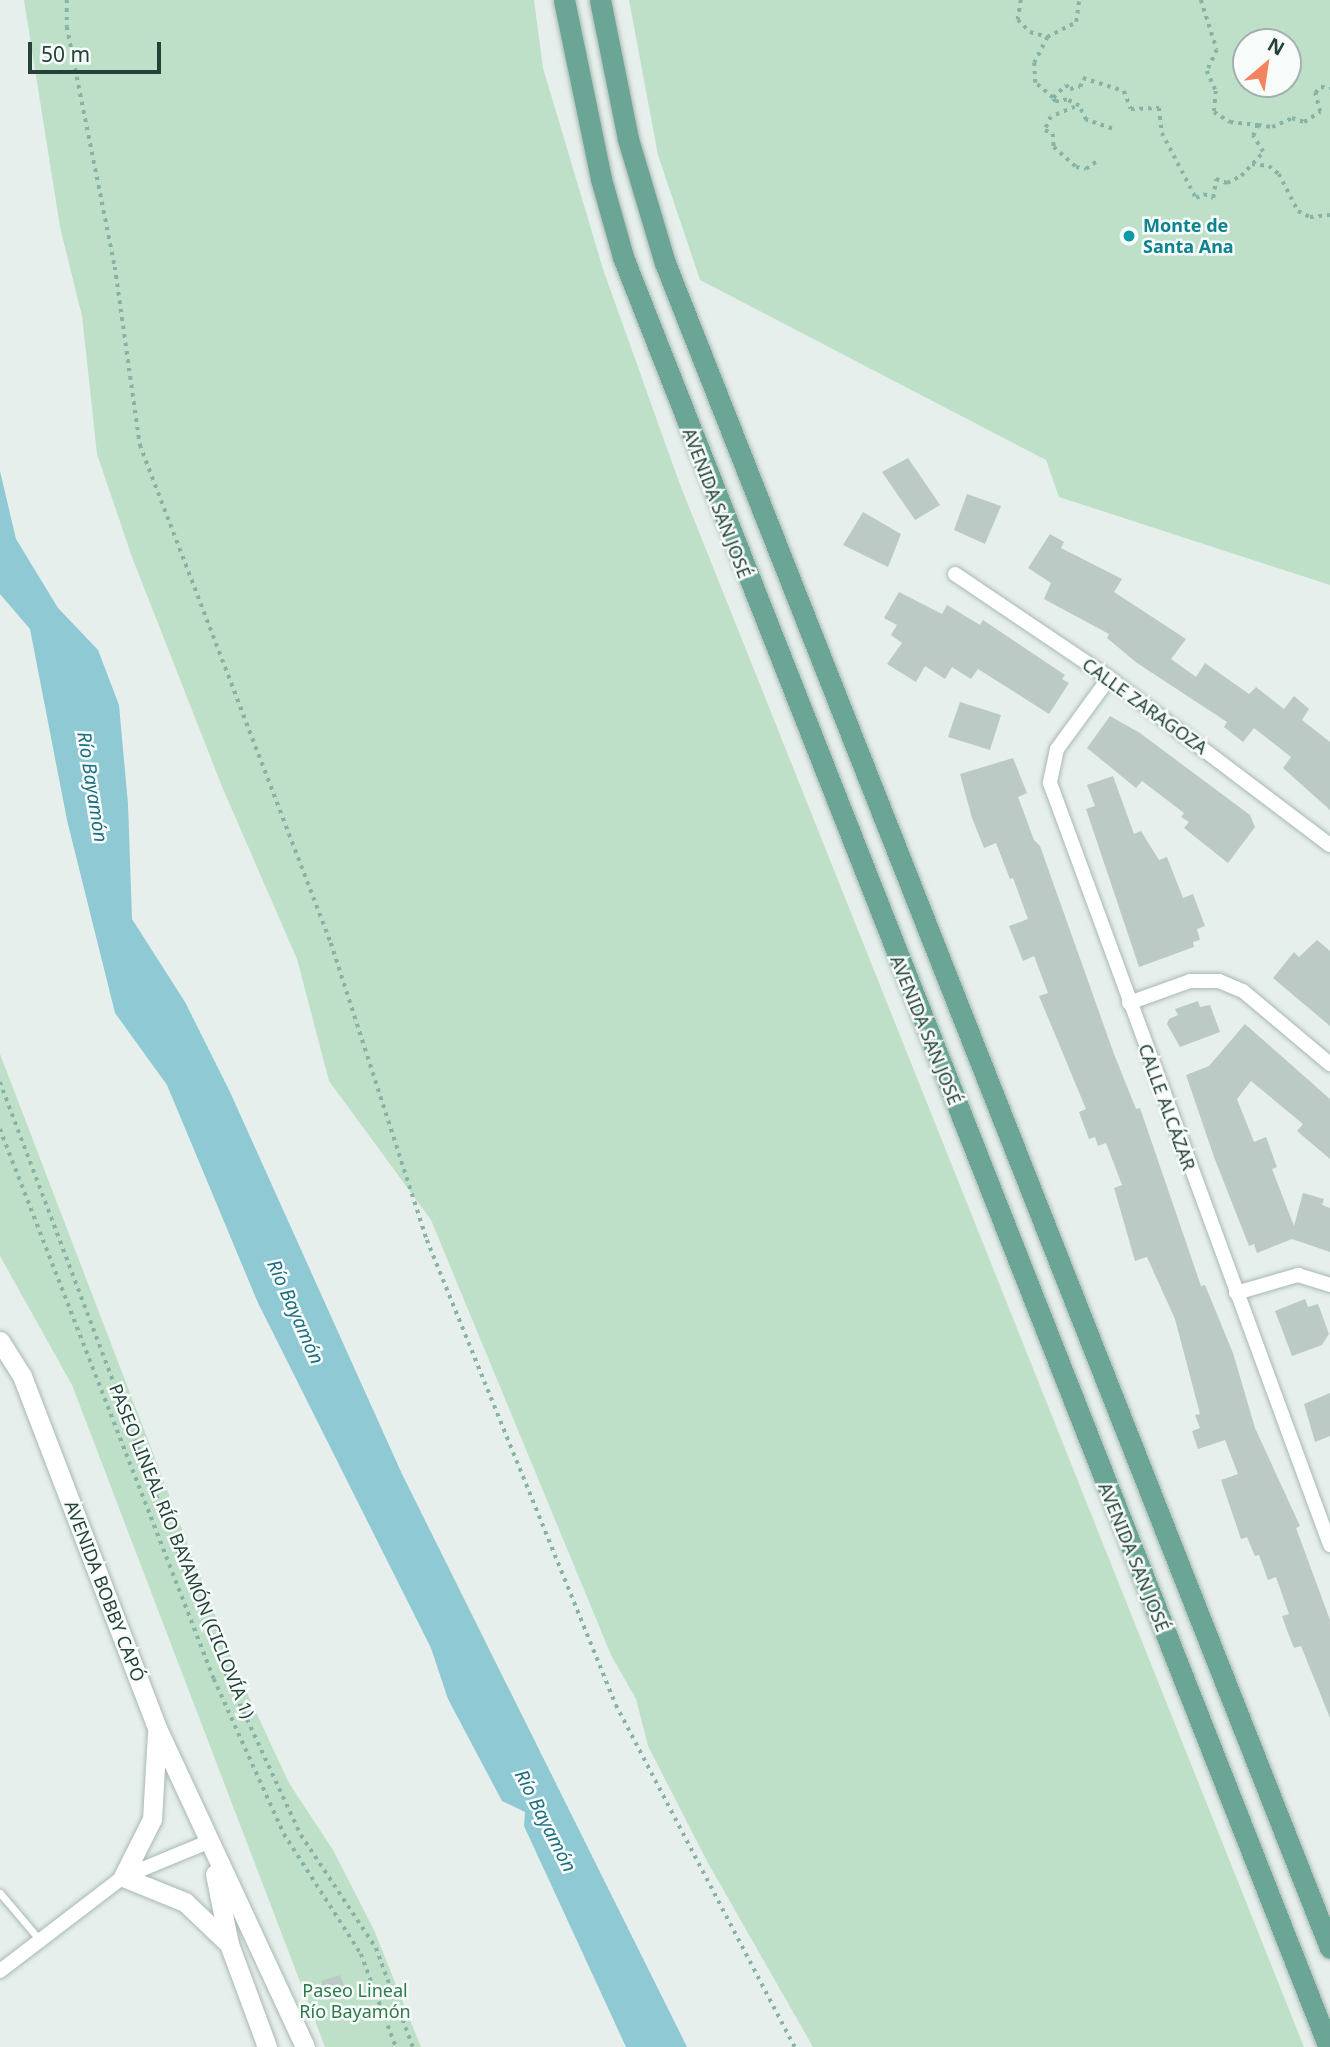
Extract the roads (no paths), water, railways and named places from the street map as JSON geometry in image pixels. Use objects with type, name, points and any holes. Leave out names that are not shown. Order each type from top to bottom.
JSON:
[{"type":"main road","name":"AVENIDA SAN JOSÉ","points":[[564,0],[601,178],[628,270],[1329,2047]]},
{"type":"main road","points":[[600,0],[628,139],[665,263],[1330,1948]]},
{"type":"street","name":"CALLE ZARAGOZA","points":[[955,574],[1109,678],[1330,845]]},
{"type":"street","name":"CALLE ALCÁZAR","points":[[1109,678],[1057,749],[1050,783],[1330,1545]]},
{"type":"street","points":[[1129,1003],[1190,981],[1219,981],[1243,992],[1330,1064]]},
{"type":"street","points":[[1236,1293],[1298,1275],[1330,1285]]},
{"type":"street","name":"AVENIDA BOBBY CAPÓ","points":[[0,1341],[22,1376],[157,1728],[305,2047]]},
{"type":"street","points":[[123,1877],[152,1819],[157,1728]]},
{"type":"street","points":[[0,1971],[38,1938],[123,1877],[208,1842]]},
{"type":"street","name":"AVENIDA BOBBY CAPÓ","points":[[208,1842],[229,1944],[267,2047]]},
{"type":"street","points":[[123,1877],[185,1902],[229,1944]]},
{"type":"lane","points":[[0,1893],[38,1938]]},
{"type":"water","name":"Río Bayamón","points":[[0,471],[16,539],[58,608],[98,650],[119,705],[128,804],[132,919],[185,1002],[230,1092],[402,1474],[687,2047],[626,2047],[524,1826],[525,1812],[502,1801],[448,1699],[431,1648],[258,1303],[167,1085],[115,1013],[67,820],[30,629],[0,594]]},
{"type":"place","name":"Monte de Santa Ana","points":[[1129,236]]},
{"type":"park label","name":"Paseo Lineal Río Bayamón","points":[[355,2001]]}]
